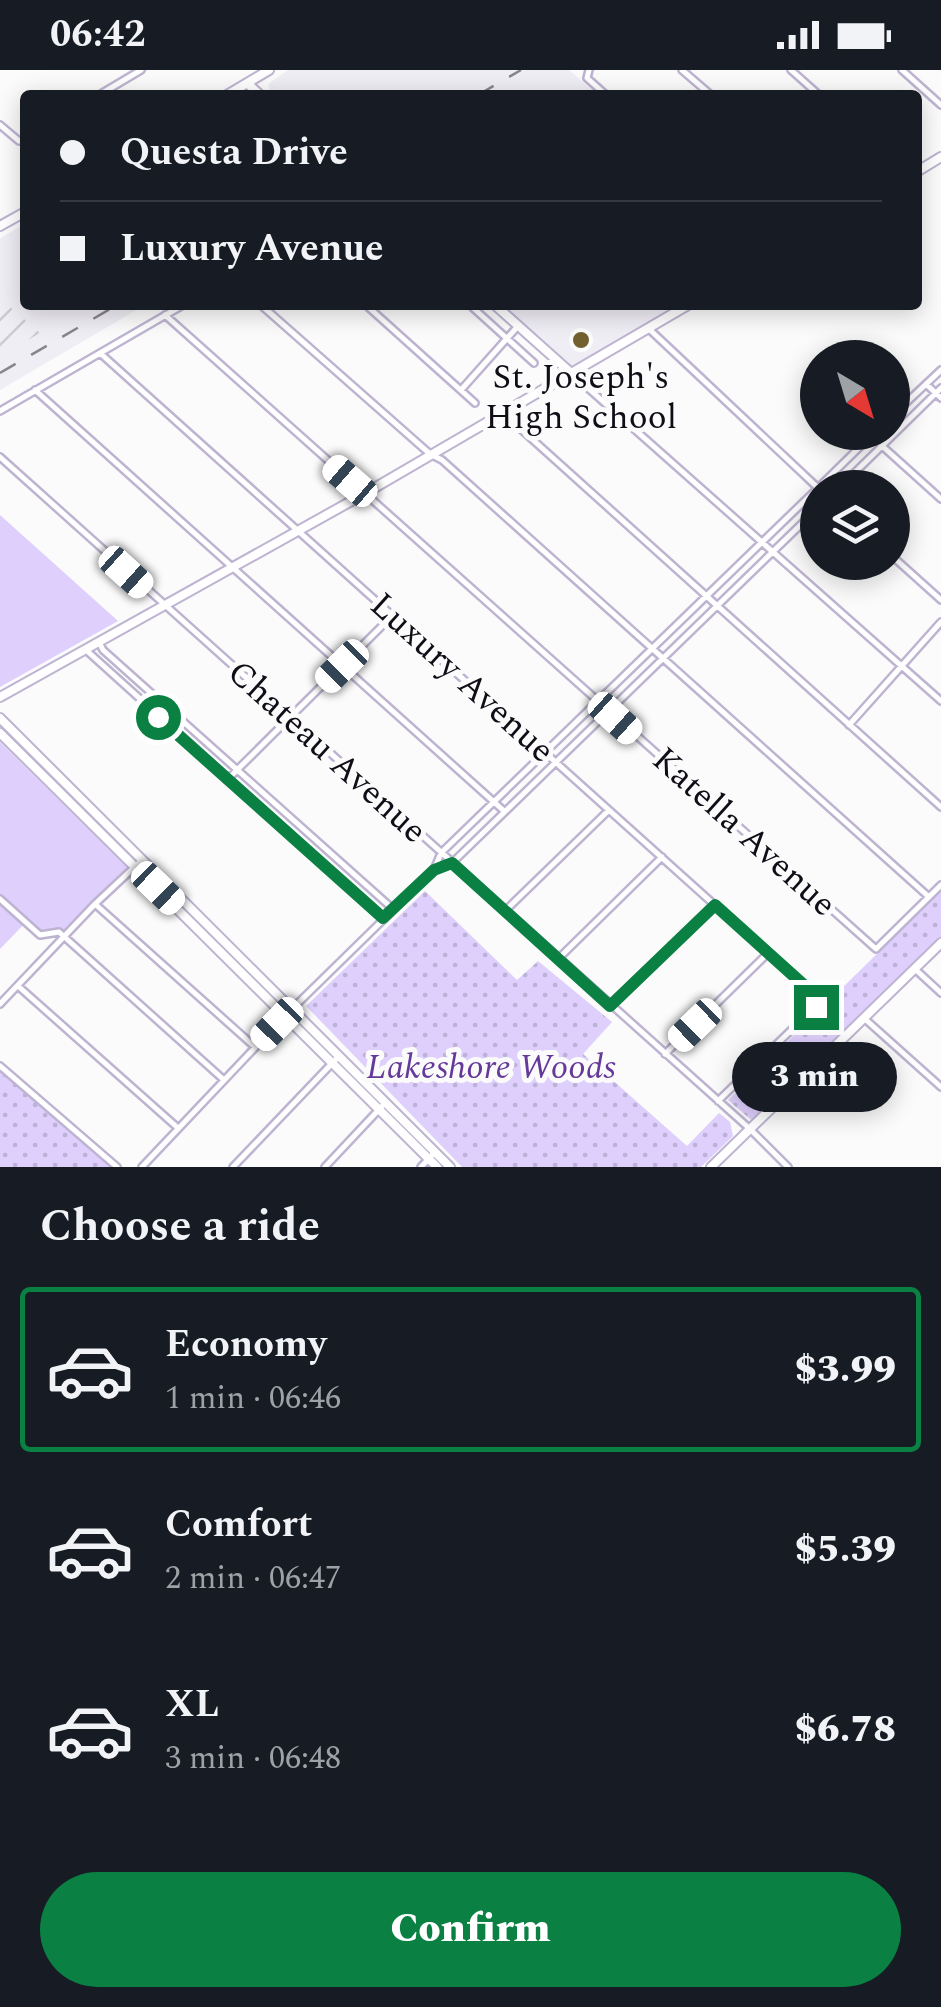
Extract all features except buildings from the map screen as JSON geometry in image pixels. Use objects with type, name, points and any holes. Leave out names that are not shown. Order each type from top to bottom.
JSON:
[{"type":"main road","points":[[235,90],[269,70]]},
{"type":"main road","points":[[247,83],[255,90]]},
{"type":"main road","points":[[500,310],[580,381]]},
{"type":"main road","points":[[0,697],[364,494],[679,310]]},
{"type":"main road","points":[[0,718],[139,864]]},
{"type":"main road","points":[[0,732],[139,864],[432,1156],[450,1167]]},
{"type":"main road","points":[[711,1167],[941,943]]},
{"type":"main road","points":[[432,1156],[437,1167]]},
{"type":"street","points":[[107,90],[141,70]]},
{"type":"street","points":[[590,70],[587,78],[600,90]]},
{"type":"street","points":[[682,70],[705,90]]},
{"type":"street","points":[[791,70],[813,90]]},
{"type":"street","points":[[902,70],[941,105]]},
{"type":"street","points":[[0,124],[20,141]]},
{"type":"street","points":[[0,411],[174,310]]},
{"type":"street","points":[[266,310],[444,462],[929,897],[941,885]]},
{"type":"street","points":[[372,310],[474,403]]},
{"type":"street","points":[[476,310],[534,363]]},
{"type":"street","name":"Katella Avenue","points":[[165,315],[876,949],[929,897]]},
{"type":"street","points":[[461,390],[518,326]]},
{"type":"street","points":[[648,328],[800,471]]},
{"type":"street","name":"Luxury Avenue","points":[[100,353],[816,996],[816,1007],[718,1101]]},
{"type":"street","points":[[910,399],[941,370]]},
{"type":"street","points":[[580,381],[941,701]]},
{"type":"street","points":[[910,420],[939,393],[926,384]]},
{"type":"street","points":[[35,390],[504,812]]},
{"type":"street","points":[[503,413],[941,807]]},
{"type":"street","points":[[836,470],[857,450]]},
{"type":"street","points":[[857,470],[878,450]]},
{"type":"street","points":[[886,450],[941,499]]},
{"type":"street","name":"Chateau Avenue","points":[[0,457],[788,1167]]},
{"type":"street","points":[[434,870],[441,853],[800,505]]},
{"type":"street","points":[[142,1167],[383,918],[434,870],[452,863],[800,525]]},
{"type":"street","points":[[910,572],[941,600]]},
{"type":"street","points":[[227,780],[392,616]]},
{"type":"street","points":[[849,726],[941,622]]},
{"type":"street","points":[[99,642],[393,909]]},
{"type":"street","points":[[86,650],[383,918]]},
{"type":"street","points":[[158,717],[167,707]]},
{"type":"street","points":[[505,911],[609,810]]},
{"type":"street","points":[[305,848],[315,838]]},
{"type":"street","points":[[558,959],[662,857]]},
{"type":"street","points":[[0,1004],[94,904],[139,864]]},
{"type":"street","points":[[0,899],[40,934],[59,932],[224,1080]]},
{"type":"street","points":[[94,904],[255,1047]]},
{"type":"street","points":[[610,1006],[715,905]]},
{"type":"street","points":[[665,1054],[768,953]]},
{"type":"street","points":[[915,969],[941,993]]},
{"type":"street","points":[[18,986],[178,1128]]},
{"type":"street","points":[[864,1018],[941,1088]]},
{"type":"street","points":[[233,1167],[336,1059]]},
{"type":"street","points":[[0,1066],[117,1167]]},
{"type":"street","points":[[325,1167],[383,1106]]},
{"type":"street","points":[[422,1167],[432,1156]]},
{"type":"shaded area","points":[[288,70],[569,70],[592,90],[270,90],[268,84]]},
{"type":"shaded area","points":[[20,227],[20,310],[136,310],[0,390],[0,356],[39,333],[0,298],[0,238]]},
{"type":"shaded area","points":[[0,298],[40,333],[0,356]]},
{"type":"shaded area","name":"St. Joseph's High School","points":[[501,310],[679,310],[571,373]]},
{"type":"green space","points":[[0,515],[118,621],[0,687]]},
{"type":"green space","points":[[0,742],[127,867],[61,934],[40,935],[26,922],[0,949]]},
{"type":"green space","name":"Lakeshore Woods","points":[[425,891],[517,980],[538,961],[612,1022],[583,1054],[687,1146],[719,1113],[730,1122],[733,1136],[701,1167],[462,1167],[306,1006]]},
{"type":"green space","points":[[941,891],[941,943],[756,1124],[728,1100]]},
{"type":"green space","points":[[0,1071],[110,1167],[0,1167]]},
{"type":"railway","points":[[487,90],[521,70]]},
{"type":"railway","points":[[0,373],[108,310]]},
{"type":"place","name":"St. Joseph's High School","points":[[581,340]]},
{"type":"route","points":[[158,717],[383,918],[434,870],[452,863],[610,1006],[715,905],[816,996],[816,1007]]}]
